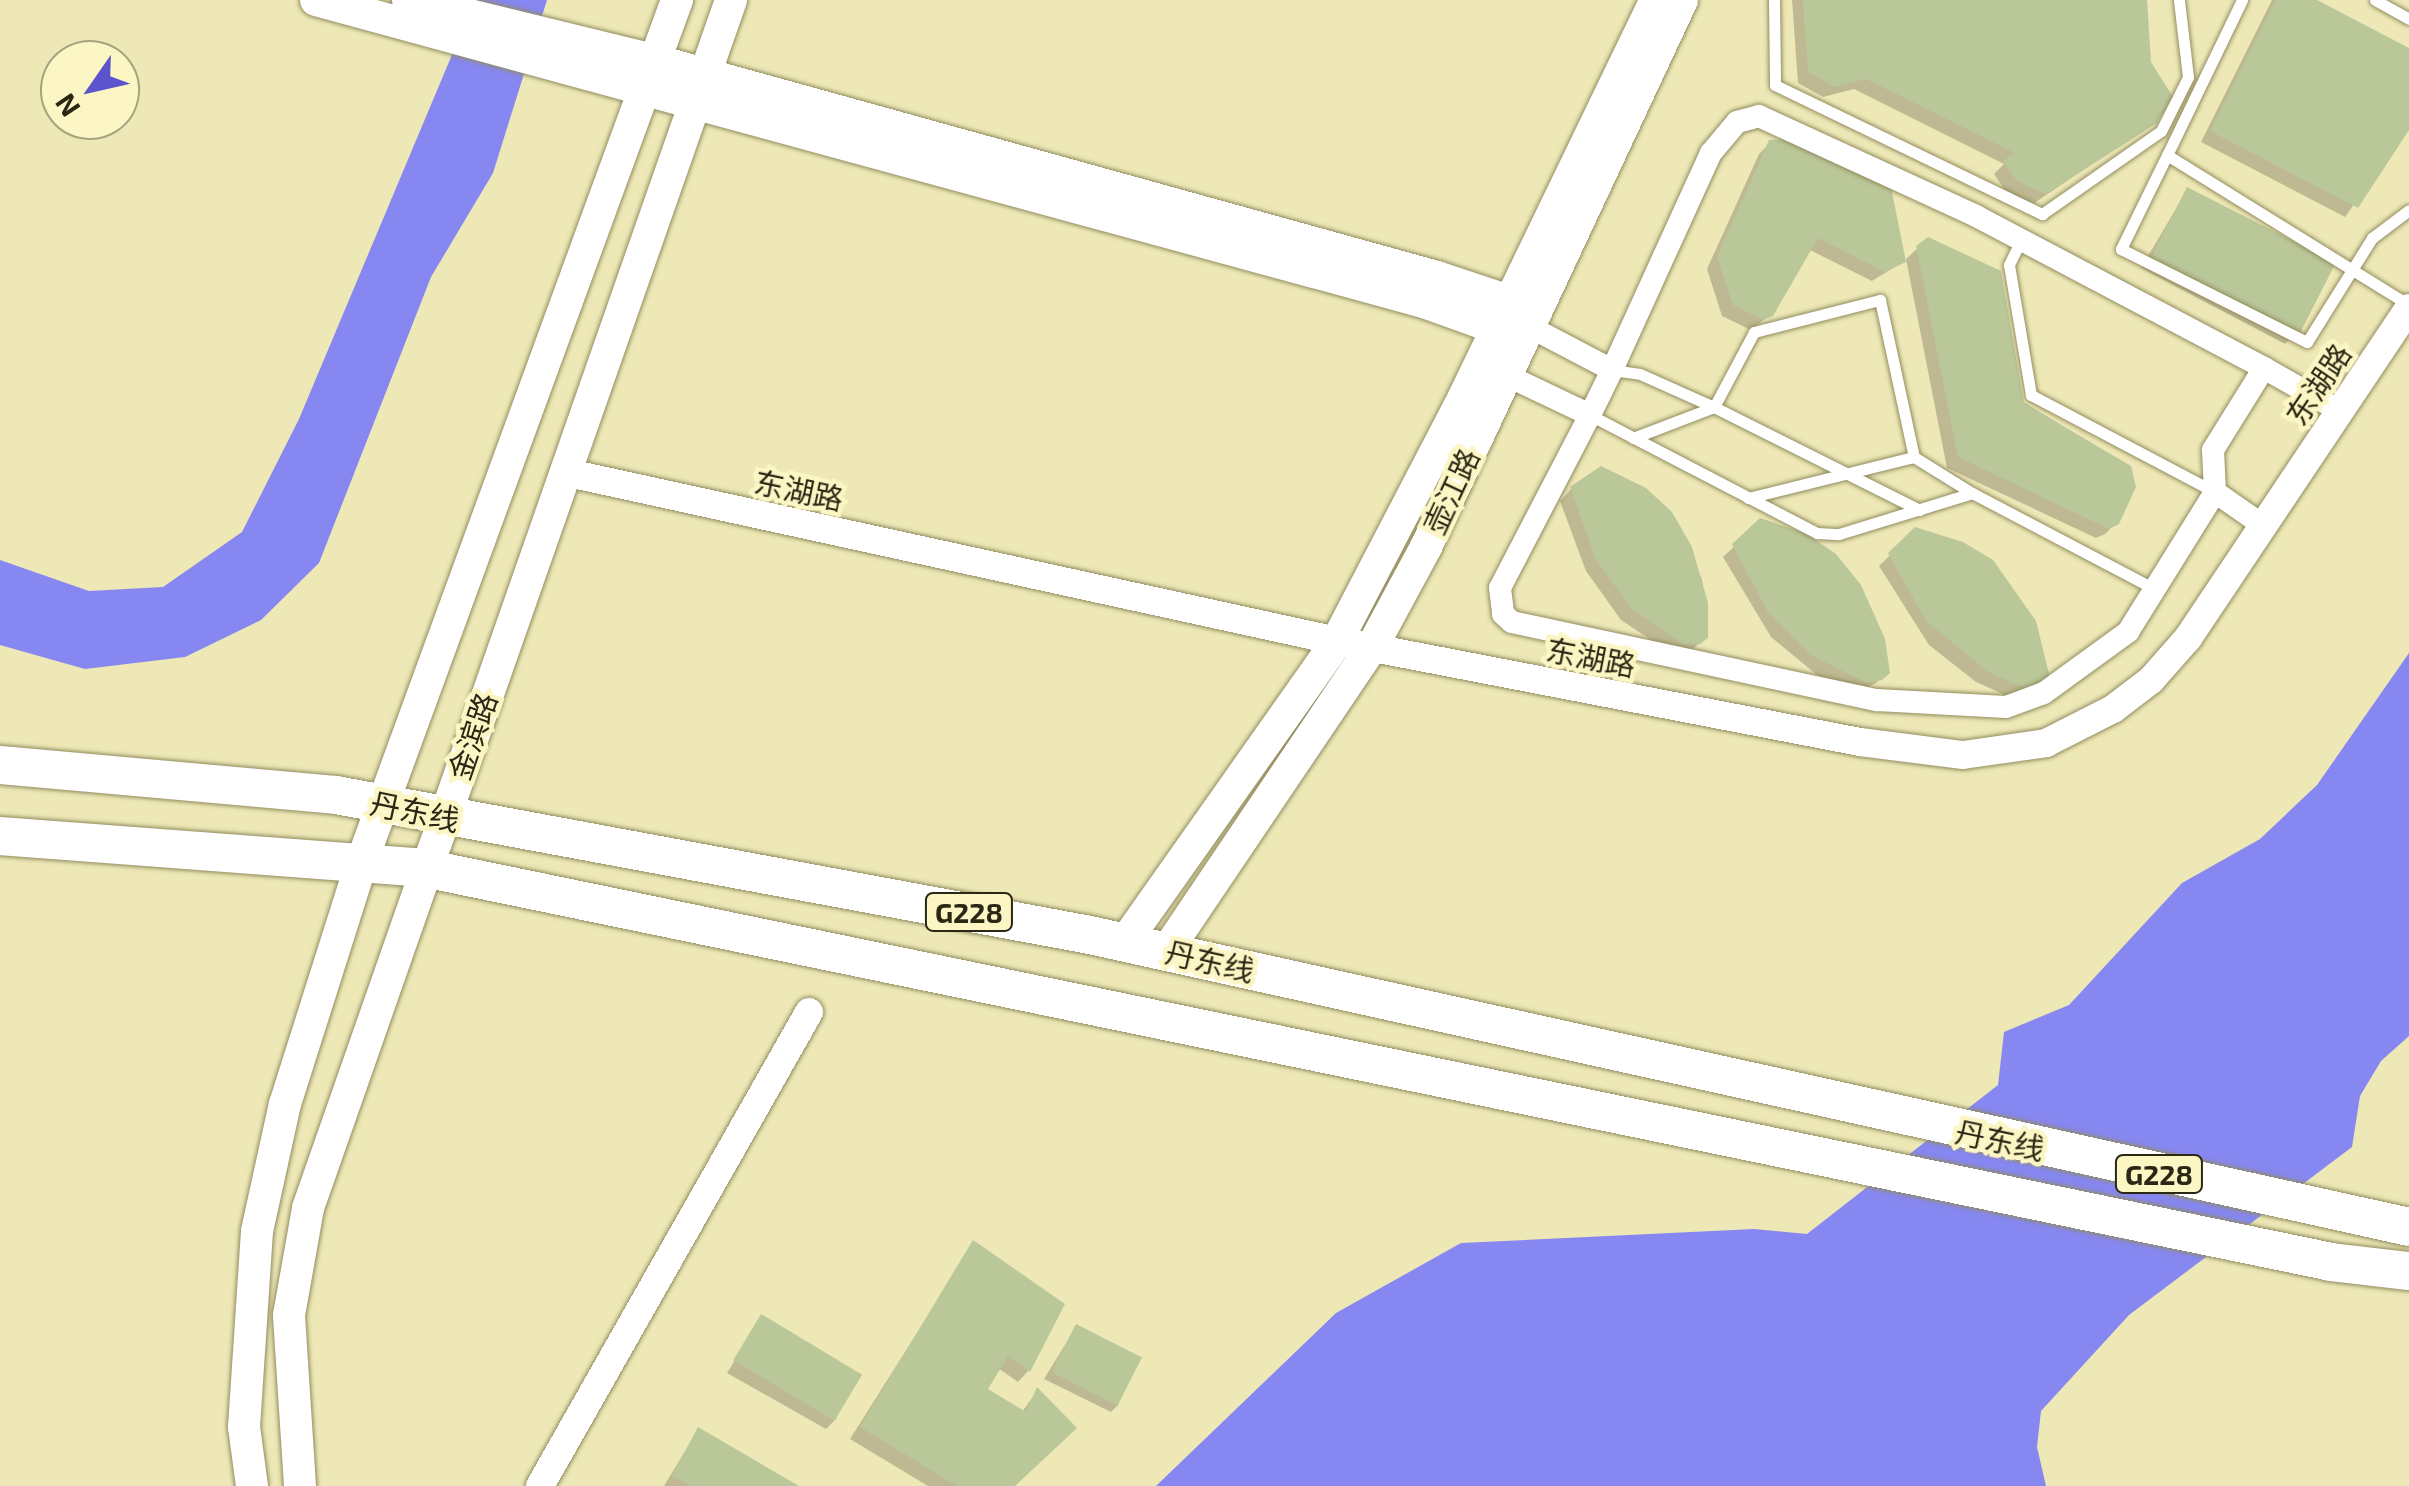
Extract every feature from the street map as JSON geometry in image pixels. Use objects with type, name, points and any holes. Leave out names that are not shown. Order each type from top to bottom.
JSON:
[{"type":"highway","name":"丹东线","points":[[0,765],[384,804],[1125,942],[1928,1124],[2400,1225]]},
{"type":"highway","name":"丹东线","points":[[0,836],[424,868],[1871,1163],[2331,1262],[2409,1271]]},
{"type":"highway","points":[[610,905],[626,848]]},
{"type":"main road","points":[[316,0],[408,9],[1519,321]]},
{"type":"main road","name":"金滨路","points":[[252,1486],[244,1427],[257,1231],[285,1104],[362,861],[677,0]]},
{"type":"main road","name":"金滨路","points":[[300,1486],[289,1315],[308,1208],[731,0]]},
{"type":"main road","name":"壶江路","points":[[1166,952],[1372,648],[1506,375],[1519,321],[1656,0]]},
{"type":"main road","name":"壶江路","points":[[1125,942],[1338,641],[1519,321],[1682,0]]},
{"type":"street","points":[[2264,368],[2214,450],[2214,492],[2122,637],[2060,684],[2006,707],[1877,700],[1512,622],[1504,614],[1500,588],[1590,416],[1711,153],[1749,116],[2021,240],[2264,368],[2340,411]]},
{"type":"street","name":"东湖路","points":[[564,472],[1372,648],[1860,742],[1963,755],[2046,744],[2113,709],[2151,680],[2188,638],[2409,307]]},
{"type":"street","points":[[1519,321],[1612,370]]},
{"type":"street","points":[[1506,375],[1590,416]]},
{"type":"street","points":[[2214,492],[2261,524]]},
{"type":"street","points":[[540,1486],[809,1012]]},
{"type":"lane","points":[[1774,0],[1774,84],[2042,214],[2161,132],[2188,77],[2179,0]]},
{"type":"lane","points":[[2242,0],[2121,249],[2308,342],[2348,270],[2372,238],[2409,210]]},
{"type":"lane","points":[[2375,0],[2409,19]]},
{"type":"lane","points":[[2167,155],[2409,307]]},
{"type":"lane","points":[[2021,240],[2009,265],[2031,395],[2214,492]]},
{"type":"lane","points":[[1633,438],[1714,407],[1754,332],[1880,300],[1914,457]]},
{"type":"lane","points":[[1612,370],[1640,374],[1714,407],[1920,510]]},
{"type":"lane","points":[[1590,416],[1824,534],[1972,493]]},
{"type":"lane","points":[[1748,498],[1914,457],[1972,493],[2155,589]]},
{"type":"shaded area","points":[[475,0],[547,0],[493,173],[431,277],[319,563],[261,620],[185,657],[85,669],[0,645],[0,560],[89,591],[163,587],[242,532],[299,419]]},
{"type":"shaded area","points":[[2409,653],[2409,1036],[2381,1061],[2360,1096],[2352,1147],[2129,1315],[2041,1411],[2037,1447],[2046,1486],[1156,1486],[1336,1313],[1461,1243],[1754,1229],[1807,1234],[1998,1085],[2004,1032],[2069,1005],[2182,883],[2260,839],[2317,785]]},
{"type":"building","points":[[1803,0],[2147,0],[2151,62],[2173,97],[2157,123],[2046,194],[2017,181],[2003,161],[2015,153],[1866,79],[1835,87],[1808,72]]},
{"type":"building","points":[[2276,0],[2317,0],[2409,48],[2409,130],[2358,208],[2210,131]]},
{"type":"building","points":[[1787,139],[1891,187],[1906,262],[1885,272],[1818,238],[1773,316],[1763,320],[1733,305],[1717,257],[1769,140]]},
{"type":"building","points":[[2187,187],[2336,263],[2300,333],[2151,257]]},
{"type":"building","points":[[1928,237],[2001,271],[2024,403],[2131,466],[2136,487],[2119,524],[2109,529],[1958,457],[1916,246]]},
{"type":"building","points":[[1601,466],[1646,488],[1672,512],[1692,547],[1708,603],[1708,638],[1700,644],[1684,645],[1632,609],[1596,560],[1570,487]]},
{"type":"building","points":[[1760,518],[1807,534],[1836,554],[1861,585],[1885,639],[1890,673],[1882,680],[1867,683],[1811,655],[1768,612],[1732,544]]},
{"type":"building","points":[[1915,527],[1963,542],[1993,560],[2036,621],[2050,678],[2027,689],[1988,672],[1926,621],[1888,553]]},
{"type":"building","points":[[973,1240],[1065,1304],[1030,1372],[1008,1356],[988,1389],[1026,1412],[1037,1387],[1077,1428],[1015,1486],[957,1486],[860,1427]]},
{"type":"building","points":[[761,1314],[862,1375],[834,1421],[733,1360]]},
{"type":"building","points":[[1076,1324],[1142,1358],[1117,1406],[1051,1372]]},
{"type":"building","points":[[698,1427],[799,1486],[692,1486],[672,1476]]}]
